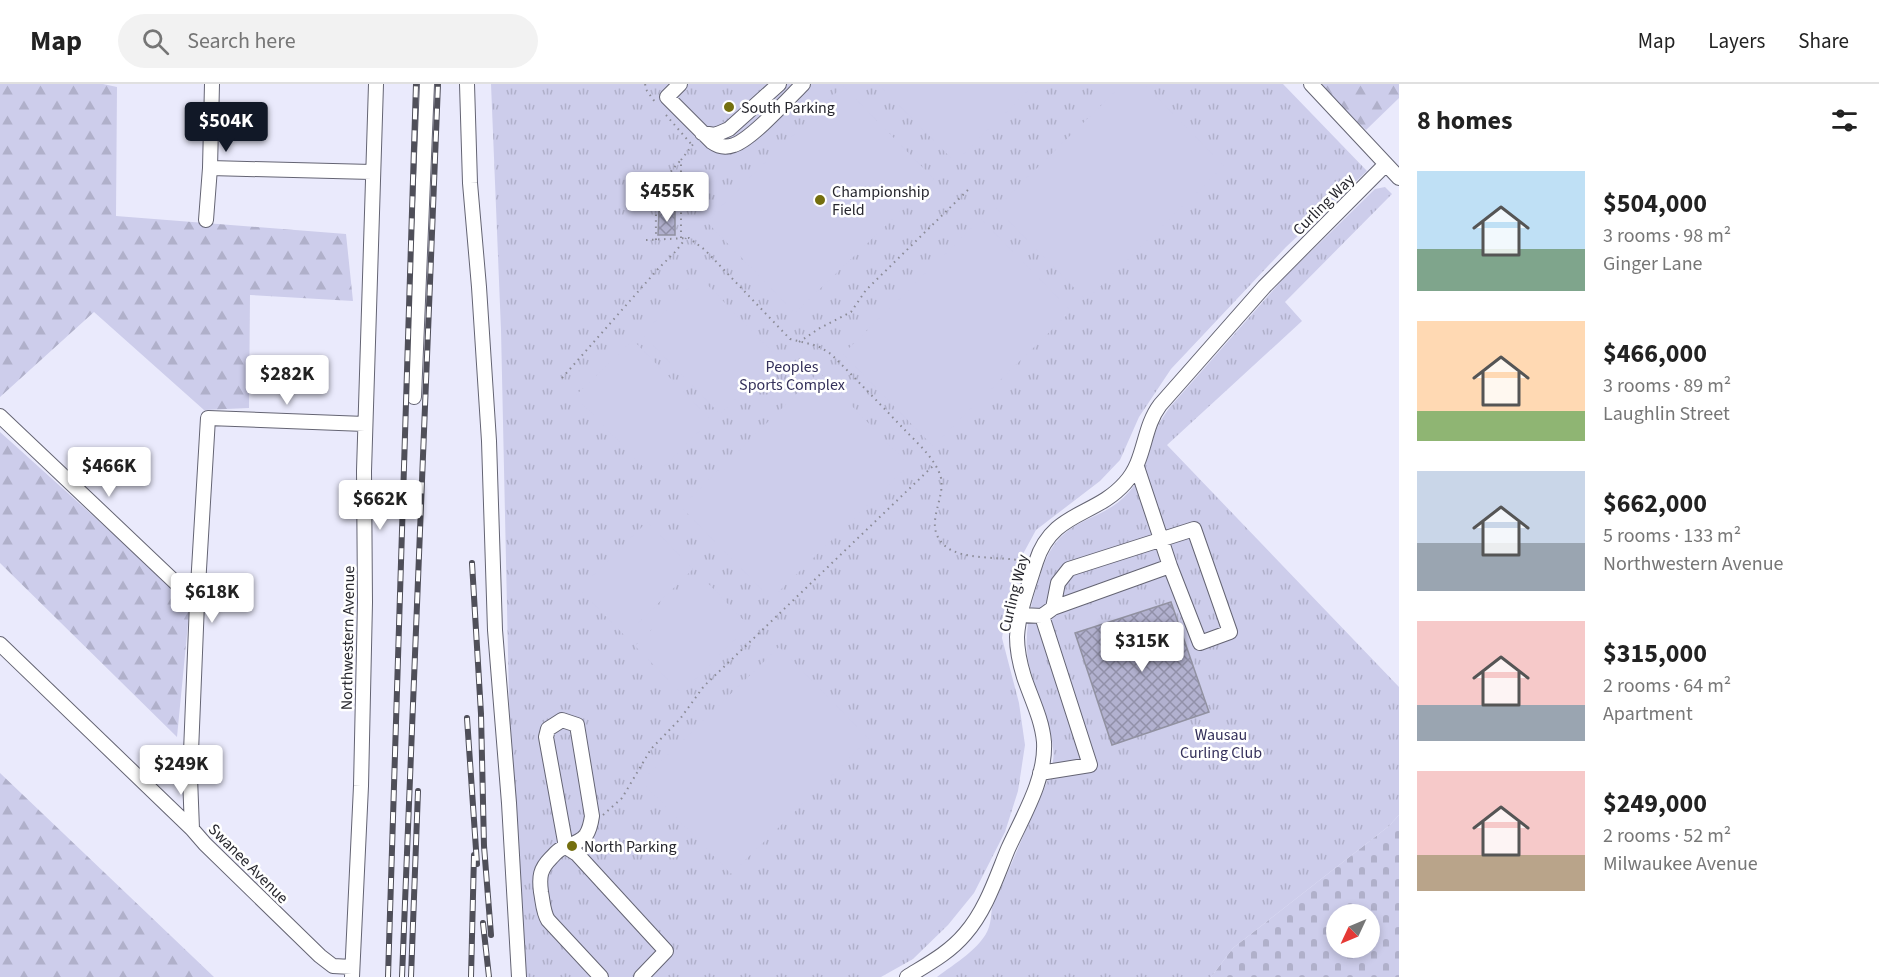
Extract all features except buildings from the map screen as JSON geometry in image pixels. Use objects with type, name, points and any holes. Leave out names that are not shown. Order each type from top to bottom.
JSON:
[{"type":"street","points":[[206,220],[212,84]]},
{"type":"street","name":"Northwestern Avenue","points":[[352,972],[362,751],[365,424],[376,84]]},
{"type":"street","points":[[414,397],[427,84]]},
{"type":"street","points":[[466,84],[470,183],[489,441],[495,630],[509,803],[519,977]]},
{"type":"street","points":[[680,84],[667,97],[702,133],[718,146],[726,147],[748,138],[803,84]]},
{"type":"street","points":[[702,133],[715,135],[729,129],[779,84]]},
{"type":"street","points":[[1311,84],[1399,178]]},
{"type":"street","name":"Curling Way","points":[[907,977],[948,951],[973,925],[997,877],[1040,773],[1044,751],[1043,734],[1019,654],[1017,637],[1035,565],[1044,544],[1057,528],[1070,518],[1110,498],[1126,483],[1137,467],[1149,423],[1160,405],[1257,295],[1386,164]]},
{"type":"street","points":[[210,168],[372,172]]},
{"type":"street","points":[[0,416],[197,603]]},
{"type":"street","points":[[192,829],[189,777],[208,418],[365,424]]},
{"type":"street","points":[[1040,773],[1090,765],[1048,612],[1058,583],[1069,569],[1161,540],[1194,529],[1230,632],[1200,643],[1170,566],[1161,540],[1137,467]]},
{"type":"street","points":[[1021,615],[1048,612],[1170,566]]},
{"type":"street","name":"Swanee Avenue","points":[[0,644],[192,829],[320,957],[333,966],[352,972]]},
{"type":"street","points":[[601,977],[545,915],[539,878],[542,866],[559,849],[566,847],[586,835],[591,823],[592,816],[577,725],[562,720],[548,729],[546,737],[566,847],[577,854],[666,951],[641,977]]},
{"type":"path","points":[[656,240],[656,206],[661,185],[702,133]]},
{"type":"path","points":[[681,160],[681,238]]},
{"type":"path","points":[[799,342],[851,312],[866,290],[971,187]]},
{"type":"path","points":[[656,206],[681,206]]},
{"type":"path","points":[[562,378],[686,238]]},
{"type":"path","points":[[646,240],[692,239],[790,339],[818,346],[831,354],[935,464],[941,479],[935,527],[938,538],[945,546],[957,553],[1005,558],[1035,565]]},
{"type":"path","points":[[591,823],[617,804],[651,749],[680,718],[704,686],[935,464]]},
{"type":"green space","points":[[0,84],[103,84],[117,87],[116,216],[346,234],[353,301],[250,295],[249,408],[204,410],[94,312],[0,397]]},
{"type":"green space","name":"Peoples Sports Complex","points":[[491,84],[1283,84],[1367,171],[1286,247],[1171,369],[1139,417],[1120,460],[1100,481],[1036,530],[1023,554],[1007,606],[1002,638],[1019,703],[1025,745],[1018,791],[1005,832],[974,893],[948,925],[913,959],[881,977],[515,977],[501,330]]},
{"type":"green space","points":[[878,84],[1035,84],[955,162]]},
{"type":"green space","points":[[1123,84],[1144,84],[1224,166],[1086,300],[996,208]]},
{"type":"green space","points":[[1316,84],[1399,84],[1399,98],[1366,130]]},
{"type":"green space","name":"Championship Field","points":[[843,86],[934,179],[795,313],[706,221]]},
{"type":"green space","name":"Wausau Curling Club","points":[[1385,187],[1392,194],[1285,302],[1302,321],[1167,445],[1399,687],[1399,815],[1389,826],[1233,948],[1211,977],[937,977],[967,955],[985,935],[990,925],[992,908],[1052,767],[1052,740],[1030,669],[1027,643],[1032,604],[1043,567],[1051,550],[1071,529],[1118,503],[1129,492],[1140,476],[1158,426],[1170,407],[1284,278],[1375,189]]},
{"type":"green space","points":[[981,219],[1071,311],[933,446],[843,354]]},
{"type":"green space","points":[[700,277],[778,358],[720,414],[642,334]]},
{"type":"green space","points":[[633,340],[711,420],[653,477],[575,396]]},
{"type":"green space","points":[[819,372],[909,465],[771,599],[681,507]]},
{"type":"green space","points":[[0,432],[190,603],[177,737],[0,563]]},
{"type":"green space","points":[[647,522],[693,569],[625,636],[579,589]]},
{"type":"green space","points":[[703,578],[749,626],[681,693],[635,646]]},
{"type":"green space","points":[[779,647],[869,739],[731,874],[641,781]]},
{"type":"green space","points":[[0,773],[214,977],[0,977]]},
{"type":"green space","points":[[1399,815],[1399,977],[1211,977],[1233,948],[1389,826]]},
{"type":"railway","points":[[388,977],[416,84]]},
{"type":"railway","points":[[402,977],[438,84]]},
{"type":"railway","points":[[472,563],[481,714],[484,846],[491,935]]},
{"type":"railway","points":[[467,718],[477,864]]},
{"type":"railway","points":[[411,977],[418,791]]},
{"type":"railway","points":[[471,977],[474,855]]},
{"type":"railway","points":[[483,923],[489,977]]},
{"type":"place","name":"South Parking","points":[[729,107]]},
{"type":"place","name":"Championship Field","points":[[820,200]]},
{"type":"place","name":"North Parking","points":[[572,846]]}]
